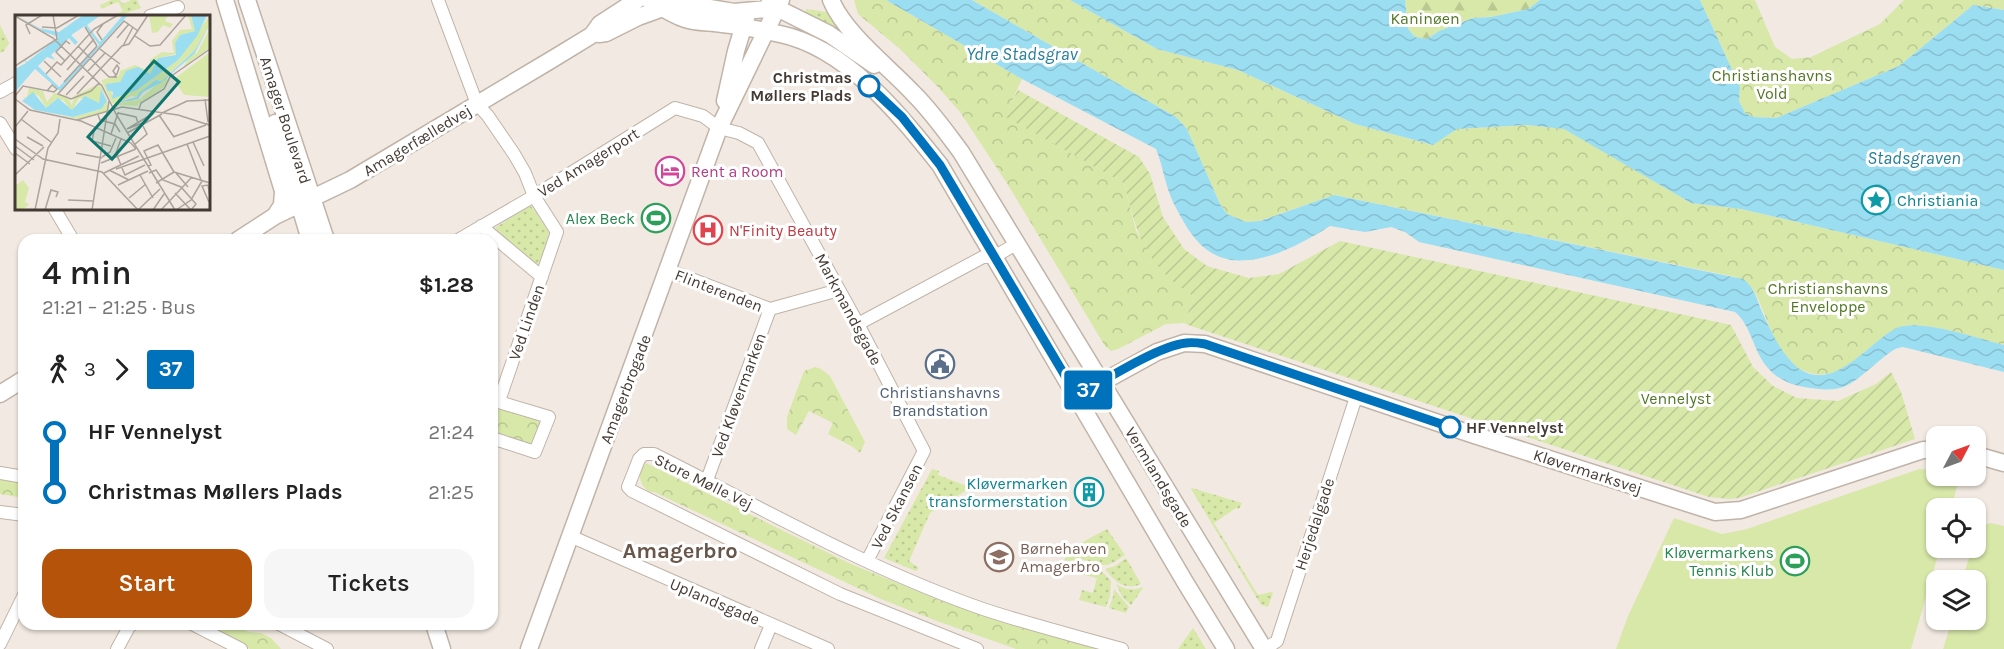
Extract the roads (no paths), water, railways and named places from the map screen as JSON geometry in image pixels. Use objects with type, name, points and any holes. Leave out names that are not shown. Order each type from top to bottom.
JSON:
[{"type":"street","points":[[225,0],[283,191],[282,205],[275,216]]},
{"type":"street","name":"Amager Boulevard","points":[[237,0],[305,201],[323,234]]},
{"type":"street","name":"Amager Boulevard","points":[[247,0],[305,201],[309,234]]},
{"type":"street","name":"Ved Linden","points":[[438,0],[477,105],[488,116],[514,154],[534,196],[557,232],[498,396]]},
{"type":"street","name":"Amagerfælledvej","points":[[247,234],[275,216],[350,180],[477,105],[592,35],[600,24],[637,0]]},
{"type":"street","name":"Vermlandsgade","points":[[831,0],[840,17],[852,32],[916,95],[961,153],[1264,649]]},
{"type":"street","points":[[656,4],[687,20],[765,10]]},
{"type":"street","name":"Amagerfælledvej","points":[[592,35],[606,33],[638,17],[656,4]]},
{"type":"street","points":[[153,15],[178,7]]},
{"type":"street","name":"Vermlandsgade","points":[[765,10],[798,17],[829,34],[916,95]]},
{"type":"street","name":"Vermlandsgade","points":[[765,10],[788,36],[832,57],[863,80],[902,117],[940,165],[1226,649]]},
{"type":"street","name":"Amagerbrogade","points":[[529,649],[719,128],[736,51],[765,10]]},
{"type":"street","points":[[0,92],[15,84]]},
{"type":"street","name":"Ved Amagerport","points":[[468,234],[534,196],[675,108],[702,116],[719,128]]},
{"type":"street","points":[[0,123],[15,147]]},
{"type":"street","name":"Markmandsgade","points":[[719,128],[739,133],[758,143],[858,324],[924,451]]},
{"type":"street","points":[[55,210],[69,234]]},
{"type":"street","name":"Ved Linden","points":[[481,226],[491,234]]},
{"type":"street","name":"Ved Linden","points":[[498,240],[542,277]]},
{"type":"street","points":[[858,324],[983,256],[994,257],[1016,244]]},
{"type":"street","name":"Flinterenden","points":[[668,270],[770,309],[839,290]]},
{"type":"street","name":"Ved Kløvermarken","points":[[707,480],[770,309]]},
{"type":"street","name":"Kløvermarksvej","points":[[1077,396],[1157,352],[1184,343],[1205,344],[1471,434],[1715,512],[1741,510],[1926,450]]},
{"type":"street","points":[[0,394],[18,383]]},
{"type":"street","name":"Herjedalgade","points":[[1264,649],[1277,641],[1303,554],[1357,394]]},
{"type":"street","points":[[498,402],[549,417],[536,452],[498,440]]},
{"type":"street","name":"Ved Skansen","points":[[867,561],[924,451]]},
{"type":"street","name":"Store Mølle Vej","points":[[977,649],[840,594],[642,496],[628,487],[638,460],[644,454],[654,454],[867,561],[983,609],[1122,649]]},
{"type":"street","points":[[1986,458],[2004,463]]},
{"type":"street","points":[[0,473],[18,476]]},
{"type":"street","points":[[0,512],[18,515]]},
{"type":"street","name":"Uplandsgade","points":[[570,536],[828,649]]},
{"type":"street","points":[[1,647],[18,609]]},
{"type":"street","points":[[761,649],[771,625]]},
{"type":"street","points":[[117,649],[127,630]]},
{"type":"street","points":[[204,630],[241,649]]},
{"type":"street","points":[[291,630],[327,649]]},
{"type":"street","points":[[436,630],[442,649]]},
{"type":"street","points":[[446,630],[452,649]]},
{"type":"water","name":"Ydre Stadsgrav","points":[[886,0],[972,0],[1176,117],[1187,129],[1220,204],[1227,214],[1246,222],[1260,221],[1334,195],[1743,279],[1753,290],[1783,352],[1801,370],[1814,375],[1827,374],[1840,369],[1886,334],[1907,326],[1934,327],[2004,345],[2004,372],[1903,347],[1890,352],[1846,386],[1818,389],[1799,386],[1780,378],[1768,368],[1745,324],[1735,312],[1419,242],[1405,232],[1391,227],[1365,232],[1330,226],[1287,250],[1270,256],[1254,260],[1222,258],[1201,245],[1183,221],[1170,196],[1156,149],[1022,79]]},
{"type":"water","name":"Stadsgraven","points":[[1070,0],[1405,0],[1408,29],[1415,37],[1427,39],[1439,31],[1473,18],[1491,17],[1528,9],[1540,0],[1700,0],[1740,87],[1739,101],[1745,113],[1753,117],[1776,118],[1899,66],[1973,5],[2004,10],[2004,270],[1741,209],[1691,203],[1564,129],[1527,125],[1457,129],[1433,145],[1355,124],[1238,70],[1157,49]]},
{"type":"place","name":"Christmas Møllers Plads","points":[[869,86]]},
{"type":"place","name":"Rent a Room","points":[[670,171]]},
{"type":"place","name":"Christiania","points":[[1876,200]]},
{"type":"place","name":"Alex Beck","points":[[656,218]]},
{"type":"place","name":"N'Finity Beauty","points":[[708,230]]},
{"type":"place","name":"Christianshavns Brandstation","points":[[940,364]]},
{"type":"place","name":"HF Vennelyst","points":[[1450,427]]},
{"type":"place","name":"Kløvermarken transformerstation","points":[[1089,492]]},
{"type":"place","name":"Børnehaven Amagerbro","points":[[999,557]]},
{"type":"place","name":"Kløvermarkens Tennis Klub","points":[[1795,561]]},
{"type":"district","name":"Amagerbro","points":[[680,550]]},
{"type":"park label","name":"Kaninøen","points":[[1425,18]]},
{"type":"park label","name":"Christianshavns Vold","points":[[1772,84]]},
{"type":"park label","name":"Christianshavns Enveloppe","points":[[1828,297]]},
{"type":"park label","name":"Vennelyst","points":[[1676,398]]}]
